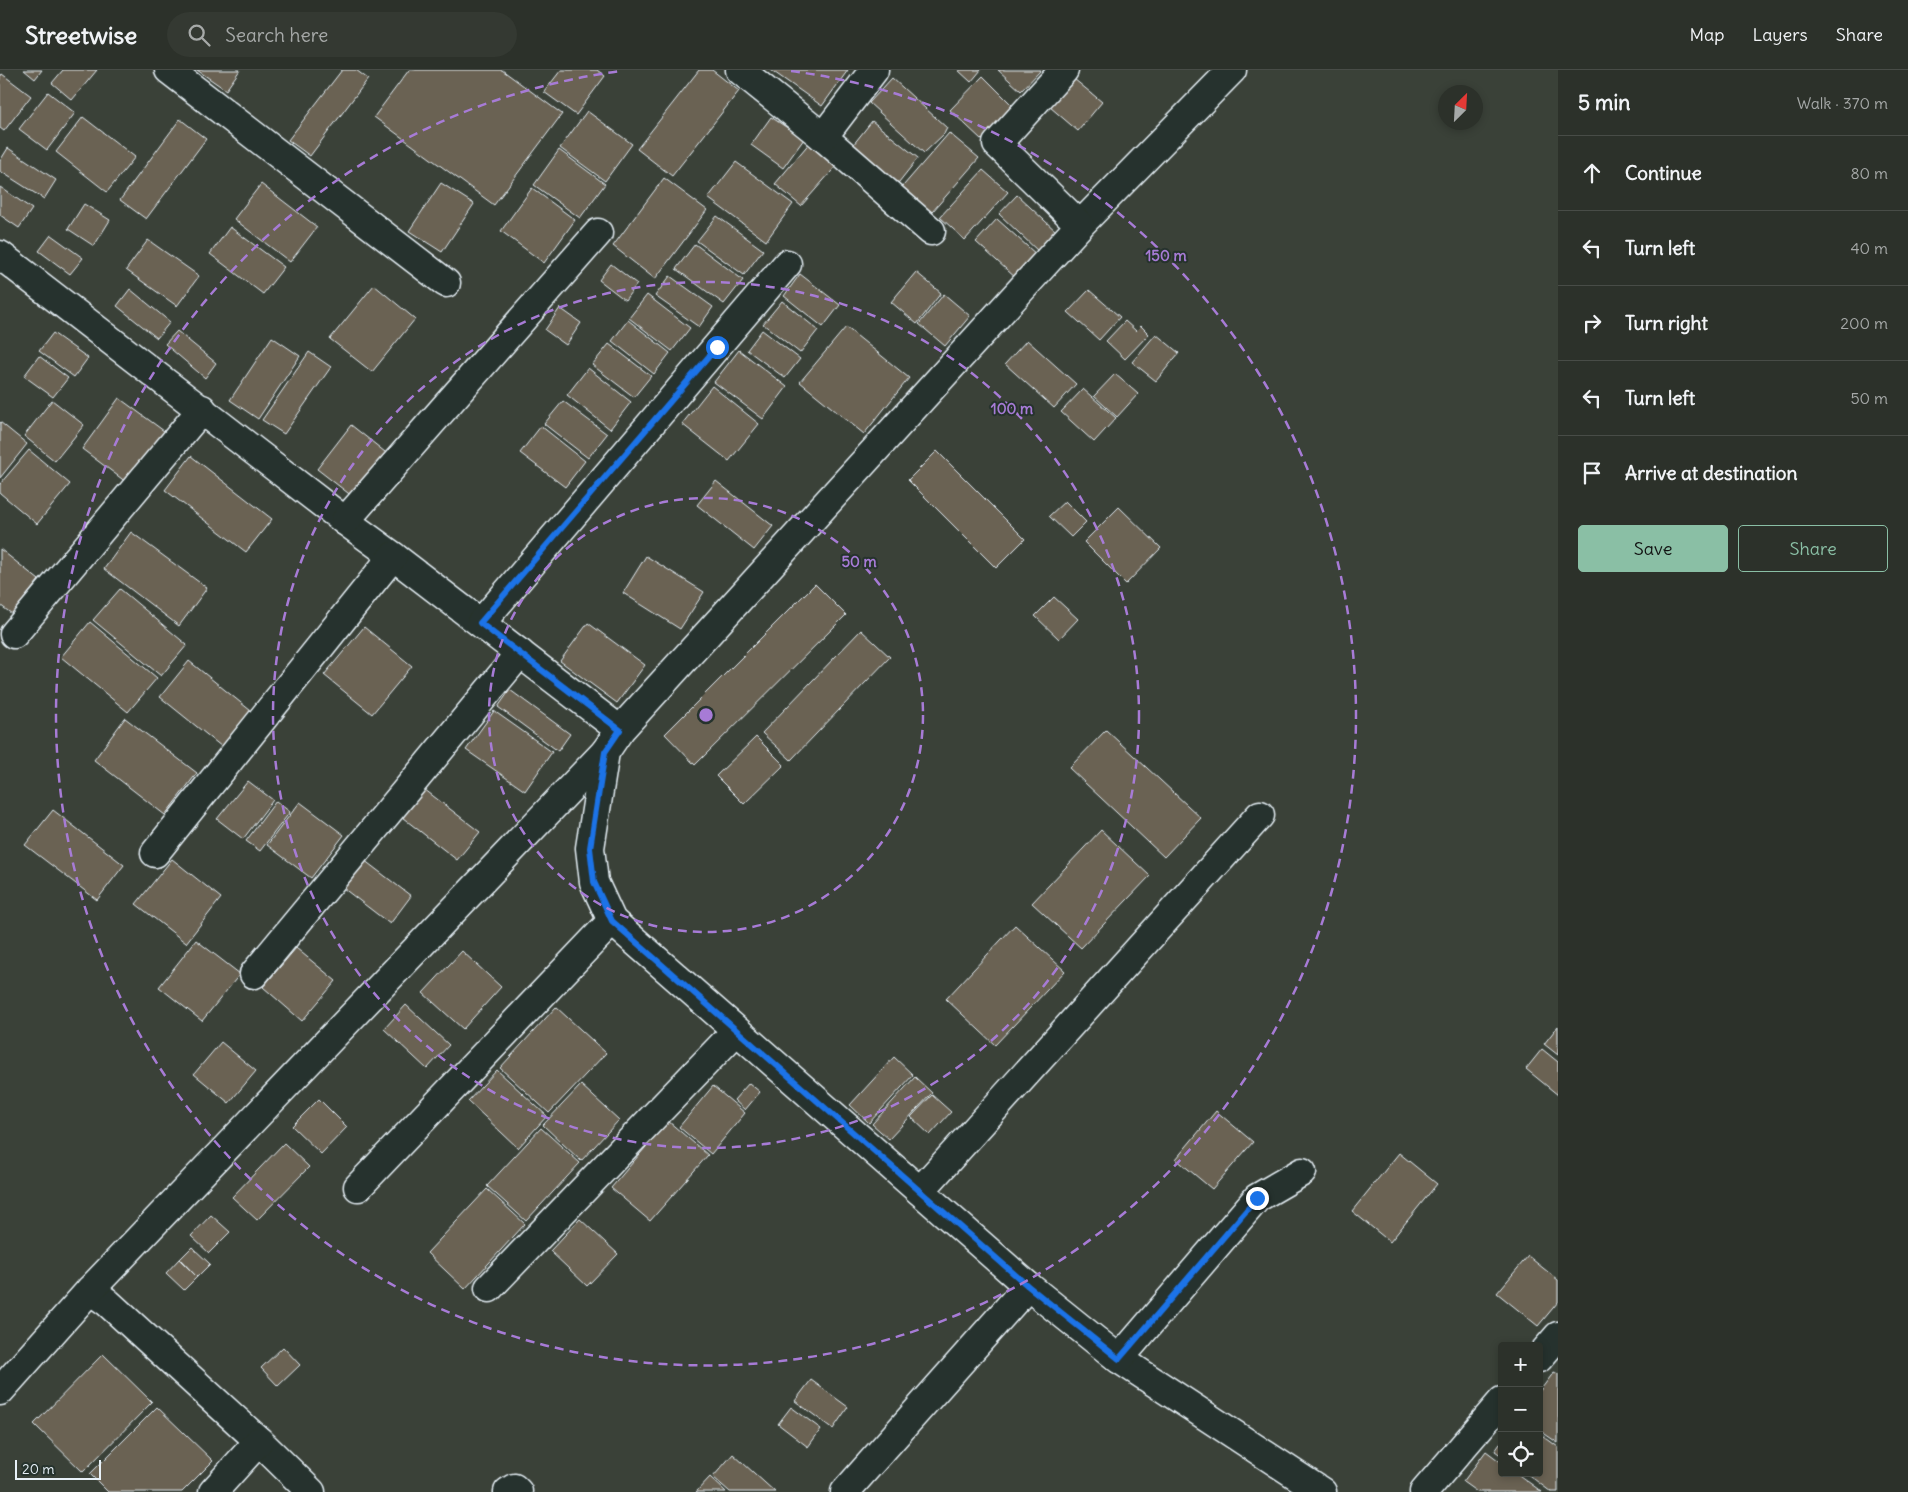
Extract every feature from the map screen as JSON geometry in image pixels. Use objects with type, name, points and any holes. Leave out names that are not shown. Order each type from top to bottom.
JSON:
[{"type":"street","points":[[169,70],[446,283]]},
{"type":"street","points":[[740,70],[823,137],[931,231]]},
{"type":"street","points":[[823,137],[874,70]]},
{"type":"street","points":[[1064,70],[997,144],[1080,225]]},
{"type":"street","points":[[0,1391],[90,1290],[605,752],[620,730],[1080,225],[1232,70]]},
{"type":"street","points":[[345,521],[598,233]]},
{"type":"street","points":[[3,262],[202,410],[620,730]]},
{"type":"street","points":[[480,623],[787,264]]},
{"type":"street","points":[[14,634],[202,410]]},
{"type":"street","points":[[155,853],[394,556]]},
{"type":"street","points":[[254,974],[520,653]]},
{"type":"street","points":[[605,752],[590,848],[594,882],[612,921],[1028,1286],[1119,1359],[1322,1492]]},
{"type":"street","points":[[920,1191],[1260,815]]},
{"type":"street","points":[[358,1187],[612,921]]},
{"type":"street","points":[[489,1288],[736,1031]]},
{"type":"street","points":[[1119,1359],[1257,1198],[1302,1172]]},
{"type":"street","points":[[845,1492],[1028,1286]]},
{"type":"street","points":[[90,1290],[107,1302],[259,1441],[311,1492]]},
{"type":"street","points":[[1543,1353],[1558,1336]]},
{"type":"street","points":[[1424,1492],[1498,1406]]},
{"type":"street","points":[[214,1492],[259,1441]]},
{"type":"street","points":[[508,1492],[514,1488],[518,1492]]},
{"type":"building","points":[[24,70],[42,70],[35,79]]},
{"type":"building","points":[[63,70],[97,70],[72,100],[52,83]]},
{"type":"building","points":[[197,70],[240,70],[226,90]]},
{"type":"building","points":[[342,70],[356,70],[368,79],[310,156],[288,140]]},
{"type":"building","points":[[409,70],[502,70],[562,114],[494,205],[374,117]]},
{"type":"building","points":[[561,70],[597,70],[605,76],[576,115],[544,92]]},
{"type":"building","points":[[699,70],[712,70],[739,91],[672,176],[637,149]]},
{"type":"building","points":[[771,70],[848,70],[822,106]]},
{"type":"building","points":[[958,70],[981,70],[971,82]]},
{"type":"building","points":[[998,70],[1041,70],[1021,91]]},
{"type":"building","points":[[2,74],[31,96],[4,131],[0,128],[0,77]]},
{"type":"building","points":[[983,76],[1014,107],[982,140],[950,110]]},
{"type":"building","points":[[892,78],[947,128],[944,134],[924,153],[869,103]]},
{"type":"building","points":[[1074,79],[1102,102],[1078,131],[1050,107]]},
{"type":"building","points":[[48,92],[75,113],[47,150],[19,129]]},
{"type":"building","points":[[587,111],[632,144],[605,181],[560,148]]},
{"type":"building","points":[[83,117],[135,157],[107,192],[56,152]]},
{"type":"building","points":[[771,117],[804,139],[783,168],[751,145]]},
{"type":"building","points":[[180,119],[206,139],[146,219],[120,200]]},
{"type":"building","points":[[872,121],[918,158],[895,187],[849,150]]},
{"type":"building","points":[[949,133],[979,158],[926,219],[897,193]]},
{"type":"building","points":[[811,141],[838,164],[801,206],[775,184]]},
{"type":"building","points":[[8,148],[56,180],[44,199],[0,171],[0,161]]},
{"type":"building","points":[[559,150],[605,184],[580,218],[534,185]]},
{"type":"building","points":[[736,162],[793,204],[766,241],[708,198]]},
{"type":"building","points":[[983,170],[1008,192],[965,240],[940,217]]},
{"type":"building","points":[[664,178],[707,210],[655,279],[613,246]]},
{"type":"building","points":[[441,183],[474,204],[442,252],[409,231]]},
{"type":"building","points":[[261,184],[317,227],[290,262],[234,219]]},
{"type":"building","points":[[0,187],[32,209],[19,228],[0,215]]},
{"type":"building","points":[[532,188],[575,220],[544,263],[501,231]]},
{"type":"building","points":[[1017,195],[1058,233],[1040,253],[999,214]]},
{"type":"building","points":[[84,204],[110,220],[94,246],[68,229]]},
{"type":"building","points":[[717,216],[763,250],[744,275],[697,241]]},
{"type":"building","points":[[997,219],[1038,256],[1017,279],[976,242]]},
{"type":"building","points":[[230,227],[284,267],[263,294],[210,254]]},
{"type":"building","points":[[51,235],[83,258],[70,274],[39,251]]},
{"type":"building","points":[[148,240],[199,276],[177,306],[126,270]]},
{"type":"building","points":[[695,244],[743,280],[724,304],[676,269]]},
{"type":"building","points":[[611,264],[637,284],[625,300],[599,280]]},
{"type":"building","points":[[916,272],[941,293],[917,324],[891,302]]},
{"type":"building","points":[[800,274],[840,305],[823,327],[784,296]]},
{"type":"building","points":[[670,276],[713,307],[699,327],[655,296]]},
{"type":"building","points":[[374,285],[415,319],[372,372],[330,339]]},
{"type":"building","points":[[130,289],[170,322],[157,338],[117,306]]},
{"type":"building","points":[[1089,290],[1120,317],[1099,340],[1068,312]]},
{"type":"building","points":[[944,294],[970,316],[945,346],[919,324]]},
{"type":"building","points":[[647,295],[690,328],[672,351],[629,318]]},
{"type":"building","points":[[782,301],[818,330],[800,353],[763,324]]},
{"type":"building","points":[[560,308],[581,323],[566,345],[545,330]]},
{"type":"building","points":[[628,320],[670,353],[654,374],[612,341]]},
{"type":"building","points":[[1125,321],[1136,331],[1141,326],[1149,334],[1125,359],[1106,341]]},
{"type":"building","points":[[846,327],[909,378],[864,434],[800,382]]},
{"type":"building","points":[[762,330],[800,359],[785,378],[747,350]]},
{"type":"building","points":[[177,331],[216,363],[205,378],[165,344]]},
{"type":"building","points":[[53,333],[88,358],[74,377],[39,351]]},
{"type":"building","points":[[1156,334],[1179,353],[1156,381],[1132,362]]},
{"type":"building","points":[[272,337],[300,356],[258,419],[230,400]]},
{"type":"building","points":[[1027,340],[1076,384],[1054,408],[1005,364]]},
{"type":"building","points":[[609,344],[651,376],[634,397],[592,365]]},
{"type":"building","points":[[739,350],[787,387],[763,419],[714,382]]},
{"type":"building","points":[[309,352],[331,367],[284,434],[262,420]]},
{"type":"building","points":[[39,356],[68,378],[53,397],[24,376]]},
{"type":"building","points":[[588,368],[631,402],[610,429],[567,395]]},
{"type":"building","points":[[1115,374],[1138,394],[1117,417],[1094,396]]},
{"type":"building","points":[[712,386],[759,424],[729,461],[682,424]]},
{"type":"building","points":[[1083,389],[1116,418],[1094,442],[1061,412]]},
{"type":"building","points":[[119,398],[168,434],[130,485],[82,449]]},
{"type":"building","points":[[52,400],[84,425],[55,461],[24,436]]},
{"type":"building","points":[[563,401],[607,434],[588,458],[544,424]]},
{"type":"building","points":[[0,422],[27,444],[0,478]]},
{"type":"building","points":[[351,425],[390,456],[357,500],[317,469]]},
{"type":"building","points":[[541,426],[585,461],[565,487],[520,453]]},
{"type":"building","points":[[29,450],[70,484],[37,524],[0,493],[0,484]]},
{"type":"building","points":[[937,451],[1025,539],[996,568],[908,480]]},
{"type":"building","points":[[191,456],[272,519],[246,552],[165,490]]},
{"type":"building","points":[[716,481],[773,526],[754,550],[697,505]]},
{"type":"building","points":[[1065,501],[1086,522],[1071,537],[1049,516]]},
{"type":"building","points":[[1119,507],[1161,548],[1126,584],[1084,542]]},
{"type":"building","points":[[131,532],[207,588],[179,626],[104,569]]},
{"type":"building","points":[[0,549],[39,580],[12,614],[0,605]]},
{"type":"building","points":[[646,556],[704,592],[680,629],[623,593]]},
{"type":"building","points":[[815,584],[846,615],[695,765],[665,734]]},
{"type":"building","points":[[120,589],[187,645],[161,676],[93,620]]},
{"type":"building","points":[[1054,597],[1078,619],[1059,639],[1035,616]]},
{"type":"building","points":[[90,622],[157,678],[128,712],[61,657]]},
{"type":"building","points":[[588,623],[645,665],[617,703],[560,661]]},
{"type":"building","points":[[364,627],[412,666],[372,714],[324,675]]},
{"type":"building","points":[[861,630],[890,657],[791,760],[762,733]]},
{"type":"building","points":[[189,661],[256,715],[227,751],[160,697]]},
{"type":"building","points":[[510,690],[570,734],[558,751],[498,707]]},
{"type":"building","points":[[494,711],[552,752],[525,791],[466,750]]},
{"type":"building","points":[[125,718],[197,773],[165,815],[94,760]]},
{"type":"building","points":[[1106,730],[1201,818],[1164,857],[1069,768]]},
{"type":"building","points":[[756,737],[784,765],[744,804],[716,776]]},
{"type":"building","points":[[248,781],[273,800],[243,839],[217,819]]},
{"type":"building","points":[[420,786],[480,832],[457,860],[398,814]]},
{"type":"building","points":[[276,801],[290,812],[260,851],[246,841]]},
{"type":"building","points":[[300,802],[344,835],[311,878],[267,845]]},
{"type":"building","points":[[53,810],[124,865],[97,900],[25,845]]},
{"type":"building","points":[[1101,830],[1150,876],[1081,948],[1032,903]]},
{"type":"building","points":[[172,859],[221,898],[186,943],[136,904]]},
{"type":"building","points":[[364,860],[411,896],[390,924],[343,888]]},
{"type":"building","points":[[1015,925],[1065,971],[995,1045],[946,999]]},
{"type":"building","points":[[196,940],[240,974],[202,1021],[159,987]]},
{"type":"building","points":[[296,948],[336,981],[302,1021],[263,987]]},
{"type":"building","points":[[462,951],[501,987],[463,1029],[423,993]]},
{"type":"building","points":[[406,1005],[449,1045],[427,1069],[384,1029]]},
{"type":"building","points":[[556,1007],[606,1053],[549,1113],[500,1068]]},
{"type":"building","points":[[1558,1026],[1558,1055],[1544,1044]]},
{"type":"building","points":[[221,1042],[256,1071],[229,1103],[194,1074]]},
{"type":"building","points":[[1542,1049],[1558,1062],[1558,1095],[1526,1069]]},
{"type":"building","points":[[894,1057],[913,1075],[869,1123],[850,1105]]},
{"type":"building","points":[[497,1070],[547,1116],[518,1148],[468,1101]]},
{"type":"building","points":[[915,1077],[932,1093],[889,1139],[872,1124]]},
{"type":"building","points":[[749,1083],[760,1092],[745,1110],[734,1100]]},
{"type":"building","points":[[581,1085],[619,1120],[581,1161],[543,1125]]},
{"type":"building","points":[[713,1086],[745,1113],[711,1154],[679,1127]]},
{"type":"building","points":[[932,1095],[951,1112],[930,1135],[911,1117]]},
{"type":"building","points":[[319,1099],[347,1127],[321,1154],[292,1126]]},
{"type":"building","points":[[1216,1111],[1253,1142],[1212,1189],[1176,1159]]},
{"type":"building","points":[[668,1121],[708,1155],[650,1221],[611,1188]]},
{"type":"building","points":[[541,1128],[580,1163],[526,1221],[487,1186]]},
{"type":"building","points":[[284,1143],[309,1167],[257,1220],[232,1197]]},
{"type":"building","points":[[1399,1153],[1437,1184],[1390,1242],[1352,1211]]},
{"type":"building","points":[[487,1189],[525,1224],[465,1289],[427,1253]]},
{"type":"building","points":[[211,1215],[230,1232],[209,1253],[191,1236]]},
{"type":"building","points":[[580,1219],[618,1254],[587,1286],[550,1251]]},
{"type":"building","points":[[192,1247],[210,1264],[197,1277],[180,1259]]},
{"type":"building","points":[[1528,1256],[1558,1280],[1558,1302],[1538,1326],[1497,1293]]},
{"type":"building","points":[[179,1259],[197,1277],[184,1290],[166,1273]]},
{"type":"building","points":[[283,1347],[300,1365],[278,1386],[261,1368]]},
{"type":"building","points":[[103,1354],[152,1402],[83,1472],[34,1424]]},
{"type":"building","points":[[1554,1372],[1558,1374],[1558,1443],[1543,1433],[1543,1387]]},
{"type":"building","points":[[811,1380],[848,1407],[833,1429],[795,1401]]},
{"type":"building","points":[[157,1407],[213,1461],[182,1492],[108,1492],[90,1474]]},
{"type":"building","points":[[791,1407],[821,1429],[808,1447],[778,1424]]},
{"type":"building","points":[[1543,1436],[1558,1447],[1558,1492],[1551,1492],[1531,1477],[1543,1477]]},
{"type":"building","points":[[1486,1451],[1498,1460],[1498,1477],[1521,1477],[1542,1492],[1477,1492],[1463,1482]]},
{"type":"building","points":[[733,1454],[775,1492],[730,1492],[713,1477]]},
{"type":"building","points":[[710,1477],[726,1492],[696,1492]]},
{"type":"route","points":[[717,347],[480,623],[581,698],[620,730],[605,752],[590,848],[594,882],[612,921],[1028,1286],[1119,1359],[1257,1198]]}]
